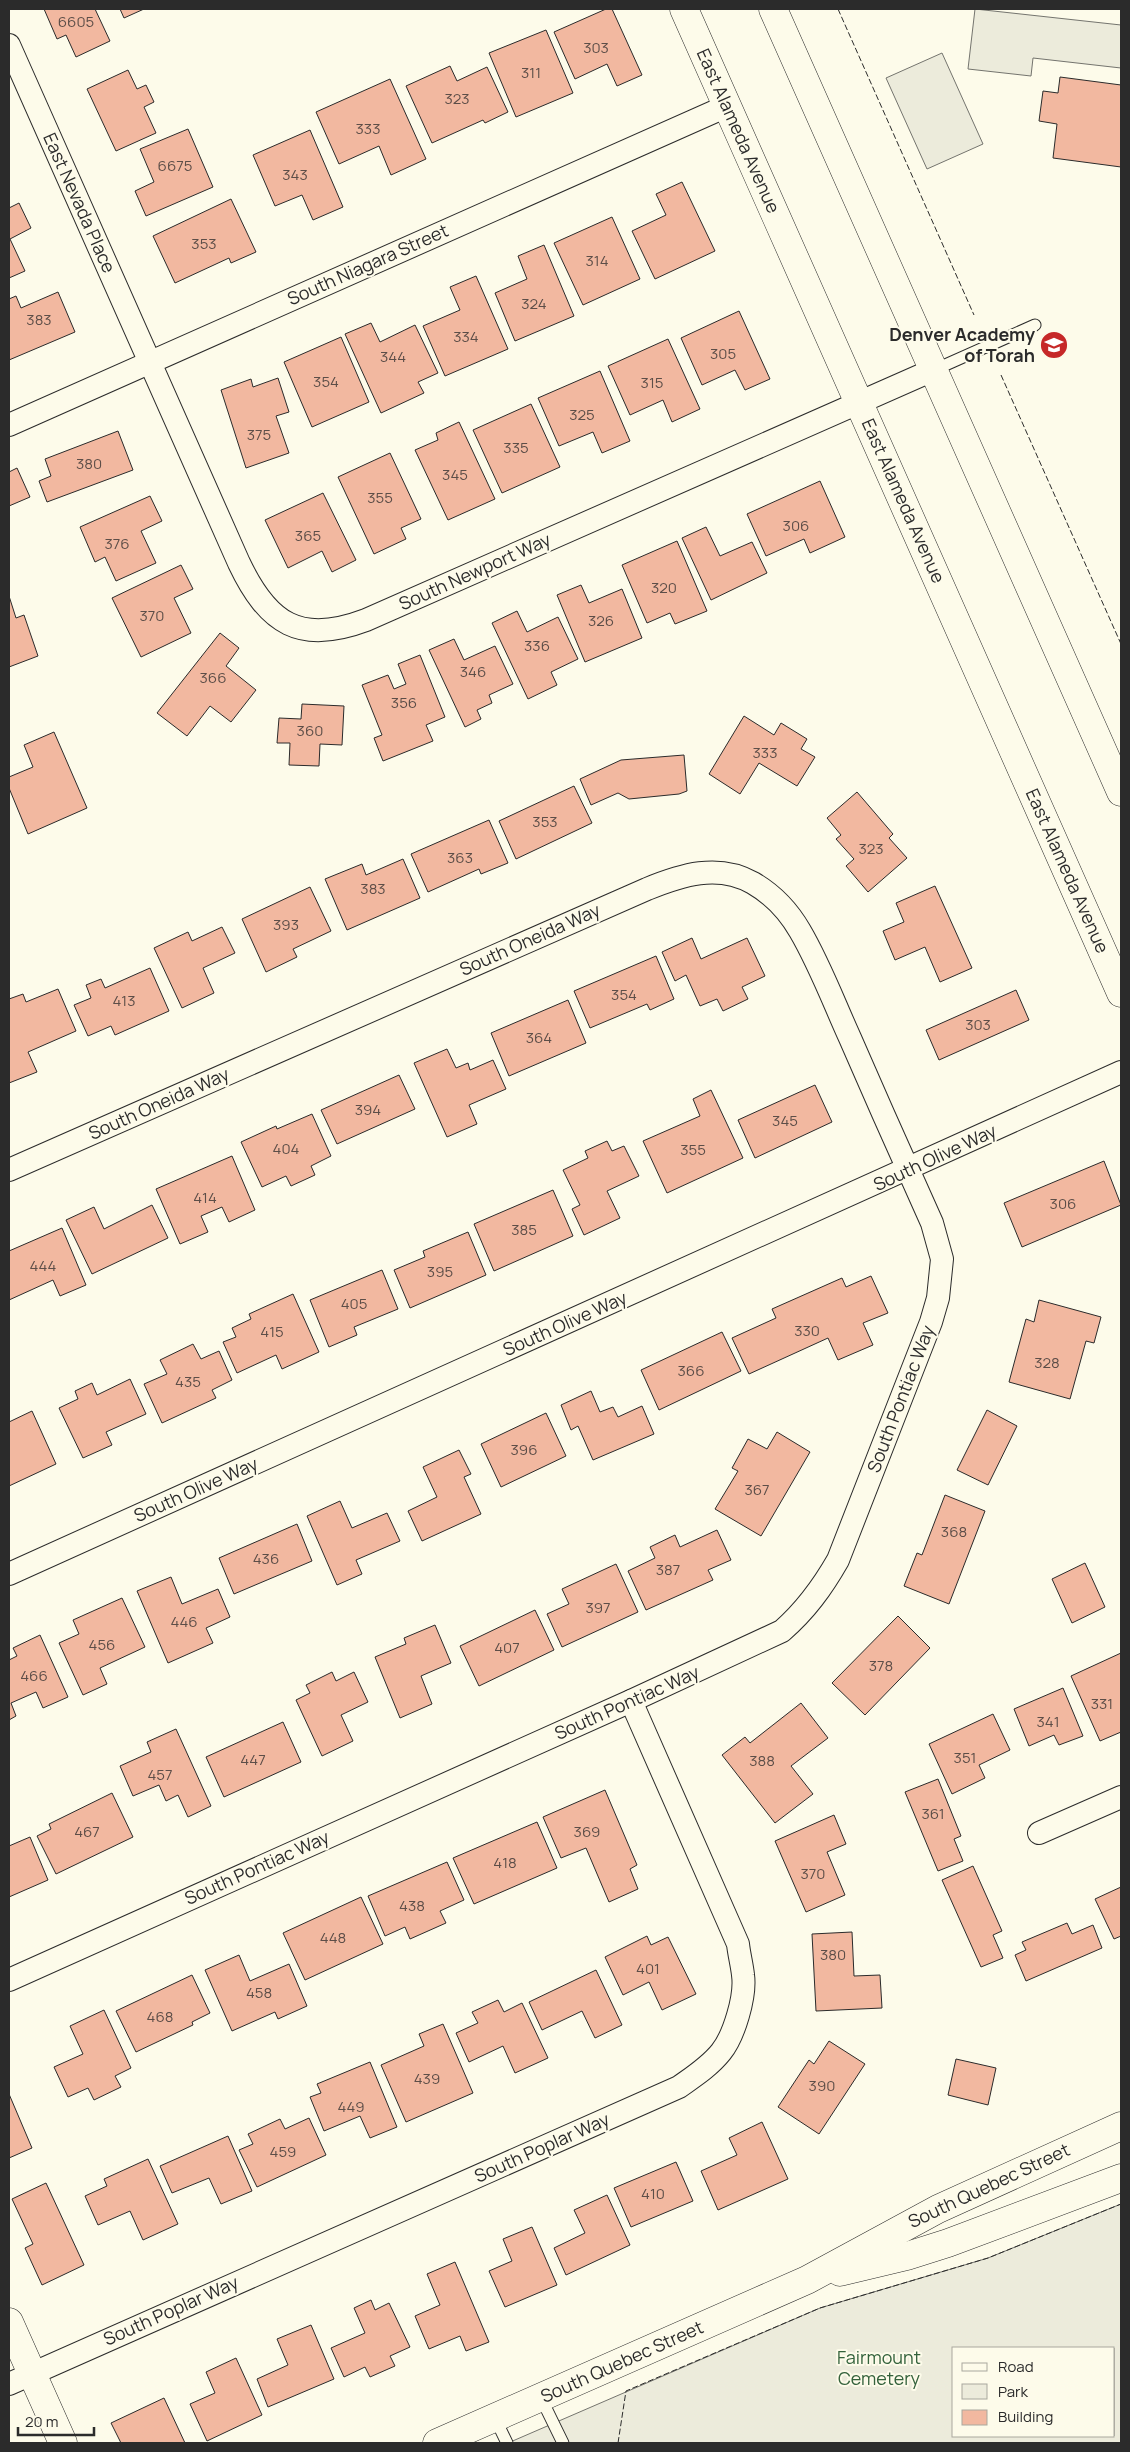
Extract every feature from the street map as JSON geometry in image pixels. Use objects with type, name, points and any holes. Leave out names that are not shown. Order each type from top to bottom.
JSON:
[{"type":"main road","name":"East Alameda Avenue","points":[[684,9],[1121,993]]},
{"type":"main road","points":[[773,9],[934,370],[1116,765],[1121,792]]},
{"type":"main road","name":"South Quebec Street","points":[[436,2443],[807,2280],[938,2209],[1121,2126]]},
{"type":"main road","name":"South Quebec Street","points":[[807,2280],[907,2256],[948,2243],[1121,2178]]},
{"type":"main road","points":[[9,2322],[20,2378],[63,2443]]},
{"type":"street","name":"East Nevada Place","points":[[9,44],[150,362]]},
{"type":"street","name":"South Niagara Street","points":[[9,425],[727,106]]},
{"type":"street","name":"South Newport Way","points":[[150,362],[248,582],[265,605],[279,619],[294,628],[316,631],[338,629],[366,620],[934,370]]},
{"type":"street","name":"South Oneida Way","points":[[9,1170],[647,888],[683,875],[704,871],[726,874],[752,882],[776,900],[800,930],[908,1170]]},
{"type":"street","name":"South Olive Way","points":[[9,1574],[908,1170],[1121,1072]]},
{"type":"street","name":"South Pontiac Way","points":[[9,1980],[631,1701],[782,1631],[801,1614],[822,1588],[838,1560],[932,1322],[941,1286],[942,1259],[940,1247],[932,1222],[908,1170]]},
{"type":"street","name":"South Poplar Way","points":[[20,2378],[679,2087],[704,2070],[721,2052],[732,2032],[740,2005],[744,1976],[738,1944],[631,1701]]},
{"type":"street","points":[[1039,1833],[1121,1797]]},
{"type":"lane","points":[[934,370],[1035,325]]},
{"type":"lane","points":[[540,2397],[563,2443]]},
{"type":"lane","points":[[495,2418],[507,2443]]},
{"type":"green space","points":[[975,9],[1121,25],[1121,68],[1033,58],[1031,76],[968,69]]},
{"type":"green space","points":[[942,53],[983,144],[927,169],[886,78]]},
{"type":"green space","name":"Fairmount Cemetery","points":[[1121,2204],[1121,2443],[508,2443],[820,2308],[988,2258]]},
{"type":"building","points":[[44,9],[95,9],[110,41],[76,57],[66,35],[57,39]]},
{"type":"building","points":[[120,9],[144,9],[124,18]]},
{"type":"building","points":[[606,9],[612,9],[642,75],[617,86],[607,64],[575,79],[554,32]]},
{"type":"building","points":[[546,30],[573,93],[516,117],[489,53]]},
{"type":"building","points":[[450,66],[457,81],[487,67],[508,112],[485,123],[483,120],[432,143],[406,86]]},
{"type":"building","points":[[128,70],[137,89],[146,85],[154,102],[144,107],[156,133],[116,151],[87,89]]},
{"type":"building","points":[[1060,77],[1121,85],[1121,167],[1053,158],[1057,124],[1039,121],[1043,91],[1058,93]]},
{"type":"building","points":[[390,79],[426,159],[391,175],[379,146],[339,164],[316,112]]},
{"type":"building","points":[[188,129],[213,187],[146,216],[135,191],[154,182],[140,149]]},
{"type":"building","points":[[310,130],[343,207],[313,220],[302,195],[275,206],[253,155]]},
{"type":"building","points":[[682,182],[715,251],[655,279],[632,231],[666,215],[656,194]]},
{"type":"building","points":[[231,199],[256,252],[231,263],[229,258],[175,283],[153,236]]},
{"type":"building","points":[[19,203],[31,228],[10,239],[25,271],[9,278],[9,208]]},
{"type":"building","points":[[612,217],[640,279],[583,305],[554,243]]},
{"type":"building","points":[[544,245],[574,316],[515,341],[495,293],[527,279],[518,256]]},
{"type":"building","points":[[476,276],[508,349],[445,376],[423,326],[460,310],[450,287]]},
{"type":"building","points":[[58,292],[75,332],[9,360],[9,299],[16,296],[21,308]]},
{"type":"building","points":[[739,311],[770,379],[745,390],[735,370],[702,385],[681,338]]},
{"type":"building","points":[[371,323],[380,342],[415,325],[438,373],[418,382],[424,393],[381,413],[345,334]]},
{"type":"building","points":[[341,337],[369,402],[312,427],[284,362]]},
{"type":"building","points":[[668,339],[700,409],[672,422],[663,400],[630,415],[608,366]]},
{"type":"building","points":[[600,371],[630,441],[602,453],[593,432],[559,446],[538,398]]},
{"type":"building","points":[[278,378],[289,412],[276,416],[289,453],[246,468],[221,390],[251,379],[253,387]]},
{"type":"building","points":[[531,404],[560,467],[502,493],[473,430]]},
{"type":"building","points":[[459,422],[495,499],[448,520],[415,450],[438,440],[436,433]]},
{"type":"building","points":[[118,431],[133,470],[47,502],[39,481],[51,476],[45,459]]},
{"type":"building","points":[[390,453],[421,519],[401,528],[406,539],[374,554],[338,477]]},
{"type":"building","points":[[17,468],[30,497],[9,506],[9,472]]},
{"type":"building","points":[[820,481],[845,537],[810,553],[804,539],[766,556],[747,514]]},
{"type":"building","points":[[323,493],[356,560],[332,572],[322,551],[288,568],[265,520]]},
{"type":"building","points":[[150,496],[162,521],[141,531],[156,563],[116,581],[105,557],[95,562],[80,527]]},
{"type":"building","points":[[706,527],[720,556],[752,542],[767,573],[711,600],[682,538]]},
{"type":"building","points":[[677,541],[707,611],[675,624],[670,613],[647,623],[622,565]]},
{"type":"building","points":[[181,565],[193,589],[174,598],[191,633],[141,657],[112,598]]},
{"type":"building","points":[[581,585],[589,603],[622,589],[642,638],[585,662],[557,595]]},
{"type":"building","points":[[9,596],[16,618],[24,615],[38,656],[9,667]]},
{"type":"building","points":[[517,611],[527,632],[558,617],[578,659],[551,672],[557,685],[528,699],[492,623]]},
{"type":"building","points":[[220,633],[239,648],[226,666],[256,690],[231,722],[210,706],[187,736],[157,713]]},
{"type":"building","points":[[454,639],[464,660],[495,646],[513,684],[489,695],[492,703],[477,710],[481,719],[465,727],[429,650]]},
{"type":"building","points":[[420,655],[445,717],[426,725],[433,741],[383,761],[374,738],[382,735],[362,685],[388,675],[394,689],[406,684],[398,664]]},
{"type":"building","points":[[302,704],[344,706],[342,745],[320,744],[319,766],[289,765],[290,743],[277,743],[279,718],[301,719]]},
{"type":"building","points":[[744,716],[774,735],[781,723],[807,739],[801,749],[815,757],[797,786],[759,763],[740,794],[709,774]]},
{"type":"building","points":[[54,732],[87,808],[28,834],[9,788],[9,777],[33,767],[24,745]]},
{"type":"building","points":[[684,755],[687,791],[679,794],[629,799],[618,793],[591,805],[580,779],[621,760]]},
{"type":"building","points":[[574,786],[592,823],[516,859],[499,821]]},
{"type":"building","points":[[857,792],[893,834],[889,838],[907,858],[868,892],[846,866],[854,859],[836,839],[841,835],[827,818]]},
{"type":"building","points":[[489,820],[508,863],[481,874],[479,869],[428,892],[411,854]]},
{"type":"building","points":[[403,859],[420,898],[347,930],[325,879],[362,864],[366,875]]},
{"type":"building","points":[[935,886],[972,968],[940,982],[925,947],[895,960],[883,931],[904,922],[896,903]]},
{"type":"building","points":[[310,887],[331,931],[293,949],[297,957],[266,972],[242,919]]},
{"type":"building","points":[[222,927],[235,953],[203,968],[214,993],[182,1008],[154,948],[188,932],[192,941]]},
{"type":"building","points":[[692,938],[701,959],[747,938],[765,976],[742,987],[748,999],[723,1011],[717,999],[700,1006],[686,975],[675,981],[662,952]]},
{"type":"building","points":[[656,956],[674,999],[650,1010],[647,1004],[590,1028],[574,991]]},
{"type":"building","points":[[150,968],[169,1011],[115,1035],[111,1026],[88,1036],[74,1005],[91,998],[86,985],[101,979],[105,988]]},
{"type":"building","points":[[58,989],[76,1031],[28,1052],[37,1072],[9,1083],[9,999],[23,994],[26,1002]]},
{"type":"building","points":[[1016,990],[1029,1020],[939,1060],[926,1030]]},
{"type":"building","points":[[568,1000],[586,1043],[509,1076],[491,1033]]},
{"type":"building","points":[[447,1049],[456,1068],[468,1063],[470,1070],[493,1060],[506,1089],[469,1105],[477,1124],[447,1137],[414,1063]]},
{"type":"building","points":[[399,1075],[415,1109],[337,1144],[321,1110]]},
{"type":"building","points":[[815,1085],[832,1122],[755,1158],[738,1120]]},
{"type":"building","points":[[711,1090],[743,1158],[667,1193],[643,1141],[700,1116],[693,1099]]},
{"type":"building","points":[[312,1114],[331,1156],[311,1166],[315,1175],[291,1186],[286,1176],[262,1187],[241,1142],[276,1126],[277,1129]]},
{"type":"building","points":[[607,1141],[612,1151],[624,1146],[639,1176],[607,1191],[620,1218],[584,1235],[572,1209],[580,1205],[563,1170],[588,1158],[585,1151]]},
{"type":"building","points":[[232,1156],[255,1210],[229,1222],[222,1207],[201,1216],[208,1232],[180,1244],[156,1189]]},
{"type":"building","points":[[1104,1161],[1121,1205],[1022,1247],[1004,1203]]},
{"type":"building","points":[[553,1190],[573,1236],[494,1271],[474,1224]]},
{"type":"building","points":[[152,1205],[168,1238],[92,1274],[66,1220],[94,1207],[104,1229]]},
{"type":"building","points":[[62,1228],[86,1285],[60,1296],[53,1280],[9,1300],[9,1251]]},
{"type":"building","points":[[468,1232],[486,1275],[410,1308],[394,1270],[425,1257],[423,1251]]},
{"type":"building","points":[[382,1270],[398,1309],[354,1327],[357,1335],[329,1347],[310,1300]]},
{"type":"building","points":[[871,1276],[888,1313],[863,1323],[873,1345],[838,1360],[828,1338],[749,1374],[732,1338],[776,1318],[772,1309],[842,1278],[846,1287]]},
{"type":"building","points":[[293,1294],[319,1352],[282,1369],[276,1355],[237,1373],[223,1342],[236,1337],[232,1328],[251,1319],[249,1314]]},
{"type":"building","points":[[1039,1300],[1101,1317],[1094,1343],[1086,1341],[1070,1399],[1009,1382],[1026,1319],[1034,1322]]},
{"type":"building","points":[[722,1332],[741,1371],[659,1410],[641,1370]]},
{"type":"building","points":[[193,1344],[201,1359],[219,1351],[232,1380],[212,1390],[216,1398],[162,1423],[144,1384],[167,1374],[160,1360]]},
{"type":"building","points":[[130,1379],[146,1414],[106,1432],[112,1445],[83,1458],[59,1408],[78,1399],[75,1391],[92,1383],[97,1395]]},
{"type":"building","points":[[591,1391],[600,1412],[613,1407],[618,1417],[642,1406],[654,1434],[593,1460],[578,1426],[571,1430],[561,1405]]},
{"type":"building","points":[[987,1410],[1017,1426],[988,1485],[957,1470]]},
{"type":"building","points":[[32,1411],[56,1464],[9,1486],[9,1422]]},
{"type":"building","points":[[546,1413],[566,1456],[501,1487],[481,1444]]},
{"type":"building","points":[[777,1432],[810,1452],[761,1536],[715,1509],[738,1471],[732,1468],[748,1439],[767,1449]]},
{"type":"building","points":[[459,1450],[471,1474],[464,1477],[481,1514],[422,1541],[408,1511],[437,1497],[423,1467]]},
{"type":"building","points":[[945,1495],[985,1511],[949,1604],[904,1586],[917,1553],[922,1555]]},
{"type":"building","points":[[340,1501],[352,1528],[387,1513],[400,1541],[356,1560],[362,1574],[337,1585],[307,1516]]},
{"type":"building","points":[[297,1524],[312,1561],[234,1594],[219,1558]]},
{"type":"building","points":[[717,1530],[731,1560],[708,1570],[713,1580],[646,1610],[628,1571],[655,1558],[650,1547],[675,1535],[680,1547]]},
{"type":"building","points":[[1085,1563],[1105,1607],[1072,1623],[1052,1579]]},
{"type":"building","points":[[616,1564],[638,1612],[562,1647],[547,1614],[569,1604],[562,1589]]},
{"type":"building","points":[[171,1577],[182,1604],[218,1589],[230,1617],[206,1628],[213,1643],[168,1663],[137,1591]]},
{"type":"building","points":[[122,1598],[145,1647],[100,1668],[107,1684],[83,1695],[59,1643],[79,1634],[73,1620]]},
{"type":"building","points":[[535,1610],[554,1650],[479,1686],[460,1646]]},
{"type":"building","points":[[898,1616],[930,1648],[865,1715],[832,1683]]},
{"type":"building","points":[[435,1625],[451,1663],[421,1676],[432,1704],[400,1718],[375,1657],[406,1644],[404,1638]]},
{"type":"building","points":[[40,1635],[68,1697],[43,1708],[36,1692],[11,1703],[16,1716],[9,1720],[9,1660],[17,1656],[13,1648]]},
{"type":"building","points":[[1121,1653],[1121,1732],[1100,1741],[1071,1676]]},
{"type":"building","points":[[332,1672],[336,1681],[354,1672],[368,1702],[341,1715],[353,1741],[322,1756],[296,1700],[310,1693],[306,1685]]},
{"type":"building","points":[[1063,1688],[1083,1736],[1059,1745],[1054,1735],[1029,1746],[1014,1709]]},
{"type":"building","points":[[801,1703],[828,1738],[791,1766],[813,1794],[775,1823],[722,1755],[745,1737],[750,1743]]},
{"type":"building","points":[[993,1714],[1010,1750],[979,1765],[985,1778],[952,1794],[929,1744]]},
{"type":"building","points":[[283,1722],[301,1762],[224,1797],[206,1757]]},
{"type":"building","points":[[176,1729],[211,1806],[188,1817],[178,1795],[166,1801],[159,1785],[133,1796],[120,1766],[151,1752],[147,1742]]},
{"type":"building","points":[[938,1779],[961,1836],[954,1839],[963,1861],[938,1871],[905,1792]]},
{"type":"building","points":[[605,1790],[637,1865],[630,1869],[638,1889],[609,1902],[586,1848],[561,1858],[543,1817]]},
{"type":"building","points":[[112,1793],[133,1837],[56,1874],[37,1836],[51,1829],[49,1824]]},
{"type":"building","points":[[834,1815],[846,1844],[827,1852],[845,1895],[806,1912],[775,1841]]},
{"type":"building","points":[[537,1822],[557,1868],[474,1904],[453,1858]]},
{"type":"building","points":[[30,1837],[48,1880],[9,1897],[9,1846]]},
{"type":"building","points":[[447,1862],[464,1900],[440,1911],[446,1923],[410,1939],[405,1927],[385,1936],[368,1896]]},
{"type":"building","points":[[973,1866],[1002,1931],[993,1935],[1003,1958],[981,1967],[942,1880]]},
{"type":"building","points":[[1121,1887],[1121,1936],[1114,1939],[1095,1899]]},
{"type":"building","points":[[361,1897],[383,1944],[305,1980],[283,1933]]},
{"type":"building","points":[[1067,1923],[1072,1934],[1093,1925],[1102,1948],[1026,1981],[1015,1955],[1026,1950],[1022,1942]]},
{"type":"building","points":[[852,1932],[854,1976],[880,1975],[882,2008],[816,2011],[812,1934]]},
{"type":"building","points":[[647,1936],[651,1945],[668,1937],[696,1994],[662,2010],[649,1982],[623,1995],[605,1957]]},
{"type":"building","points":[[239,1955],[250,1981],[289,1964],[307,2006],[278,2019],[275,2012],[232,2031],[205,1970]]},
{"type":"building","points":[[596,1970],[622,2025],[595,2038],[582,2011],[542,2030],[529,2002]]},
{"type":"building","points":[[192,1975],[210,2013],[192,2022],[193,2025],[136,2052],[116,2011]]},
{"type":"building","points":[[498,2000],[504,2012],[522,2003],[548,2058],[515,2073],[503,2046],[469,2062],[456,2033],[478,2023],[472,2012]]},
{"type":"building","points":[[104,2010],[131,2068],[115,2076],[121,2087],[94,2100],[88,2088],[68,2097],[54,2067],[83,2054],[70,2026]]},
{"type":"building","points":[[443,2024],[473,2093],[406,2122],[381,2065],[424,2046],[419,2034]]},
{"type":"building","points":[[829,2041],[865,2064],[819,2134],[778,2107],[809,2060],[814,2064]]},
{"type":"building","points":[[956,2059],[996,2068],[988,2105],[948,2095]]},
{"type":"building","points":[[370,2062],[397,2127],[370,2138],[360,2116],[324,2131],[310,2097],[321,2093],[317,2084]]},
{"type":"building","points":[[9,2094],[32,2148],[9,2158]]},
{"type":"building","points":[[309,2118],[326,2155],[257,2187],[239,2150],[253,2144],[248,2134],[280,2119],[285,2129]]},
{"type":"building","points":[[762,2122],[788,2179],[718,2210],[701,2171],[737,2155],[729,2138]]},
{"type":"building","points":[[228,2136],[252,2191],[221,2204],[209,2178],[172,2193],[160,2166]]},
{"type":"building","points":[[148,2159],[178,2224],[143,2240],[130,2211],[98,2225],[85,2196],[107,2186],[104,2179]]},
{"type":"building","points":[[676,2162],[693,2201],[631,2227],[614,2188]]},
{"type":"building","points":[[46,2183],[84,2265],[42,2285],[25,2248],[33,2244],[12,2199]]},
{"type":"building","points":[[607,2195],[630,2245],[566,2275],[554,2248],[585,2233],[574,2210]]},
{"type":"building","points":[[532,2227],[557,2285],[505,2307],[489,2271],[512,2261],[503,2239]]},
{"type":"building","points":[[455,2262],[489,2342],[466,2351],[460,2336],[429,2349],[415,2316],[440,2305],[427,2274]]},
{"type":"building","points":[[371,2300],[375,2310],[389,2303],[410,2347],[390,2356],[395,2366],[370,2377],[365,2367],[344,2377],[331,2348],[365,2333],[354,2308]]},
{"type":"building","points":[[311,2325],[334,2379],[268,2407],[257,2379],[288,2365],[277,2339]]},
{"type":"building","points":[[236,2358],[262,2415],[207,2441],[190,2404],[215,2393],[206,2372]]},
{"type":"building","points":[[164,2398],[185,2443],[121,2443],[111,2423]]},
{"type":"fence","points":[[838,9],[974,315]]},
{"type":"fence","points":[[1001,375],[1121,644]]},
{"type":"fence","points":[[618,2443],[626,2391],[820,2308],[988,2258],[1121,2204]]},
{"type":"place","name":"Denver Academy of Torah","points":[[1054,345]]}]
